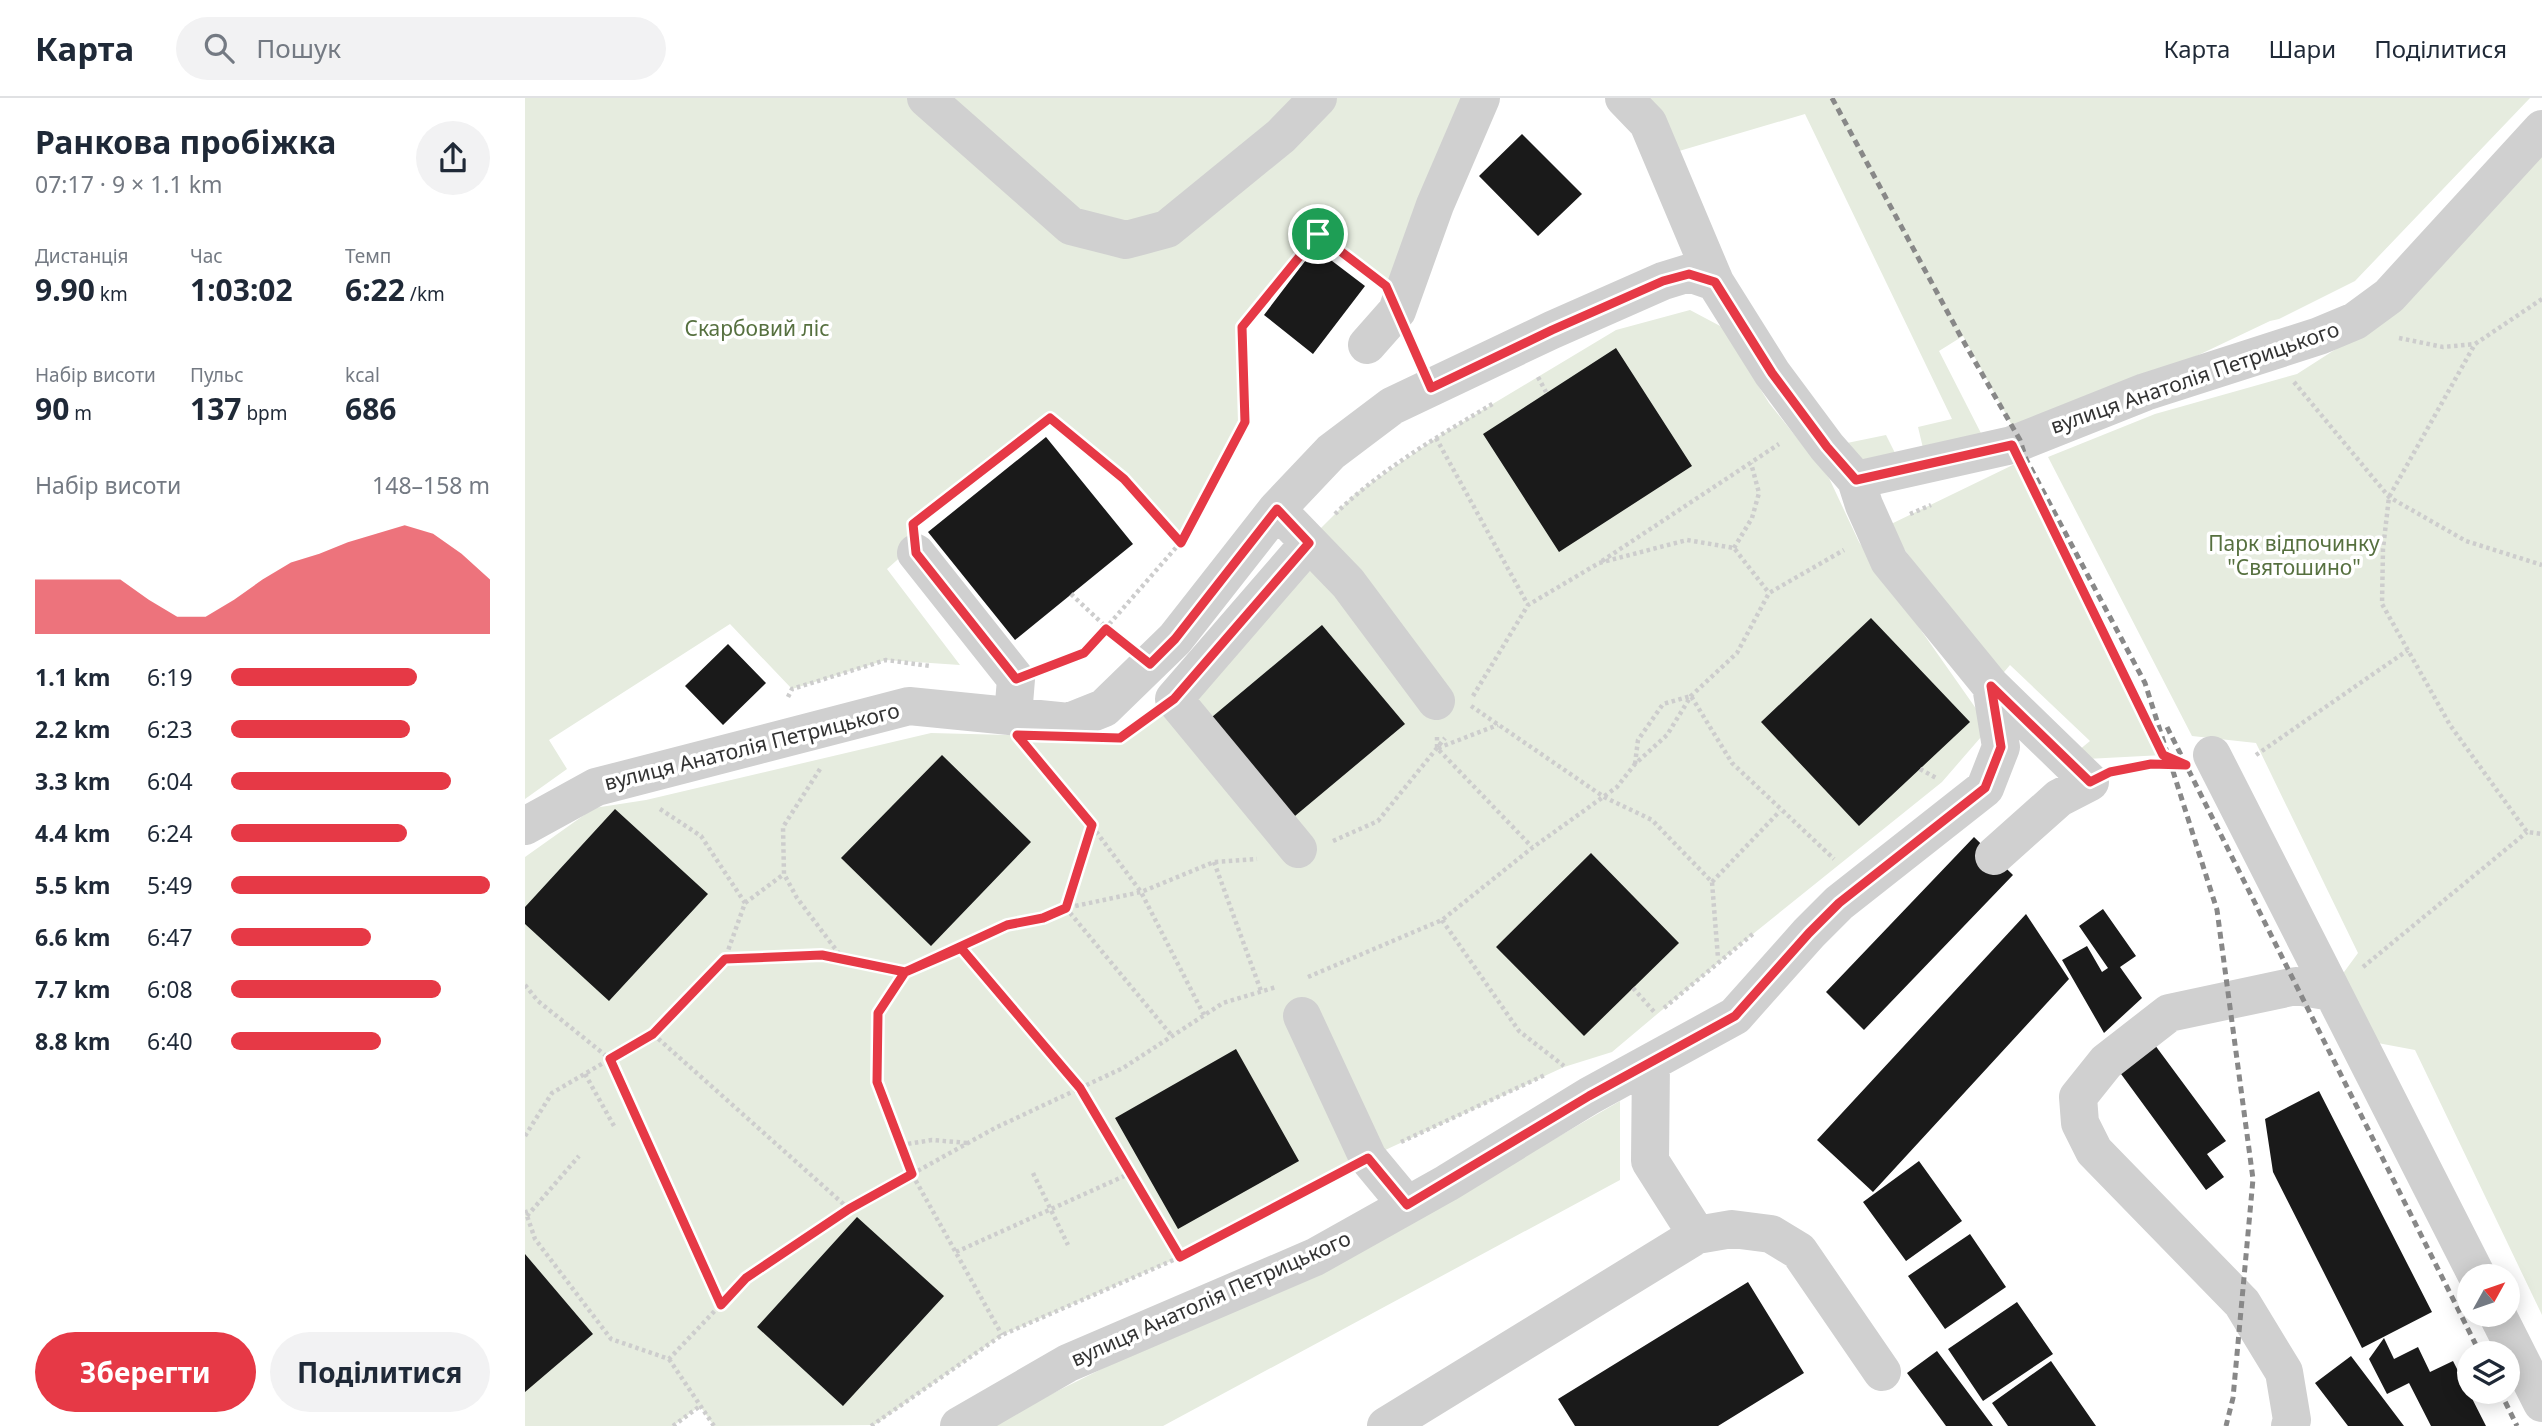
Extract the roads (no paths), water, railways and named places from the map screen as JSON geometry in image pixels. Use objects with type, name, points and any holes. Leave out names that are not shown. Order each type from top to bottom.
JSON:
[{"type":"street","points":[[926,98],[1071,226],[1126,240],[1167,229],[1282,136],[1318,98]]},
{"type":"street","points":[[1367,345],[1397,311],[1435,205],[1481,98]]},
{"type":"street","points":[[1624,98],[1648,123],[1715,282]]},
{"type":"street","name":"вулиця Анатолія Петрицького","points":[[1856,480],[2012,445],[2145,392],[2319,336],[2355,321],[2389,296],[2542,129]]},
{"type":"street","name":"вулиця Анатолія Петрицького","points":[[525,826],[596,787],[909,706],[1014,697],[1069,722],[1104,708],[1175,639],[1277,509],[1331,452],[1392,406],[1663,281],[1689,274],[1715,282],[1772,373],[1827,447],[1856,480],[1889,561],[1991,686],[2001,747],[1985,788],[1839,903],[1735,1016],[1589,1096],[1315,1257],[1068,1363],[959,1426]]},
{"type":"street","points":[[1277,509],[1348,583],[1454,713]]},
{"type":"street","points":[[1298,850],[1174,699],[1309,543]]},
{"type":"street","points":[[916,553],[1014,697]]},
{"type":"street","points":[[1991,686],[2090,782],[2059,798],[1994,856]]},
{"type":"street","points":[[2217,766],[2471,1264]]},
{"type":"street","points":[[2290,1426],[2292,1420],[2284,1371],[2242,1303],[2094,1151],[2080,1123],[2078,1097],[2106,1062],[2169,1013],[2297,986],[2332,992]]},
{"type":"street","points":[[1294,1000],[1368,1158],[1407,1205]]},
{"type":"street","points":[[1651,1063],[1650,1161],[1697,1234]]},
{"type":"street","points":[[1386,1426],[1697,1234],[1732,1229],[1771,1234],[1800,1251],[1882,1372]]},
{"type":"street","points":[[2504,1327],[2542,1403]]},
{"type":"railway","points":[[1832,98],[2020,440],[2026,459],[2145,683],[2217,910],[2253,1179],[2233,1398],[2226,1426]]},
{"type":"railway","points":[[2167,727],[2474,1341]]},
{"type":"railway","points":[[2506,1404],[2517,1426]]},
{"type":"park label","name":"Скарбовий ліс","points":[[757,329]]},
{"type":"park label","name":"Парк відпочинку \"Святошино\"","points":[[2294,556]]}]
